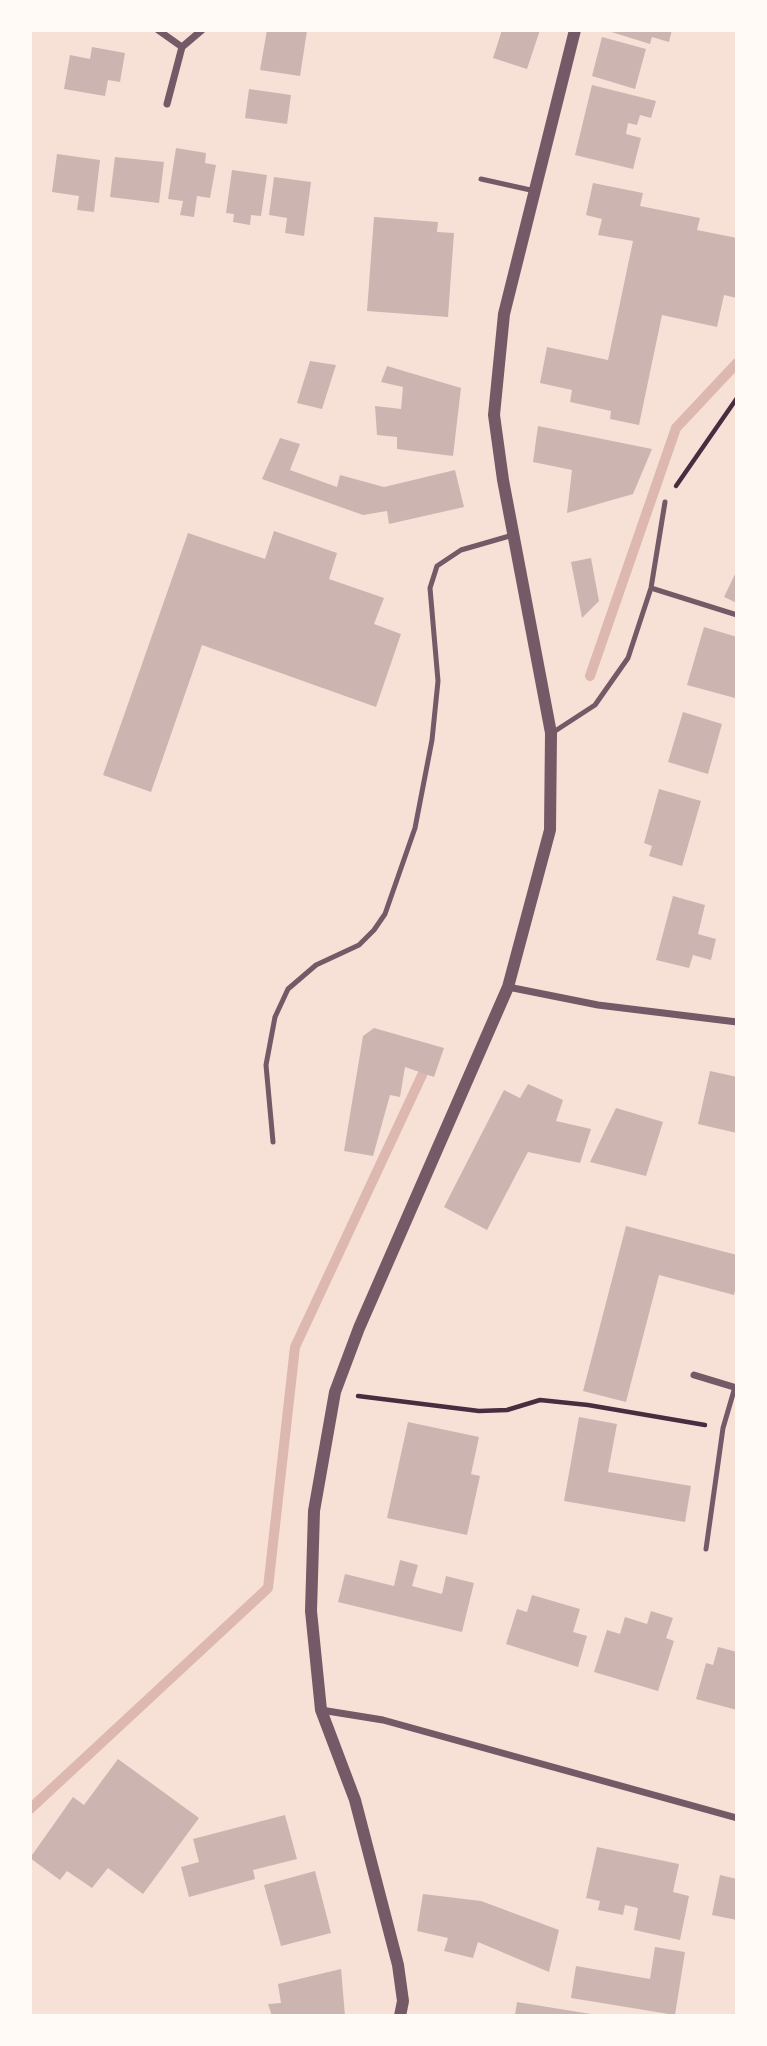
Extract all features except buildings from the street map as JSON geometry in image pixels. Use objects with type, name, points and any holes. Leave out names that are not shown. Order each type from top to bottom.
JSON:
[{"type":"street","points":[[158,30],[182,47]]},
{"type":"street","points":[[167,104],[182,47],[202,30]]},
{"type":"street","points":[[400,2016],[403,2001],[398,1965],[355,1800],[321,1710],[311,1611],[314,1511],[335,1392],[359,1328],[508,987],[550,830],[551,733],[503,480],[494,415],[504,314],[575,30]]},
{"type":"street","points":[[508,987],[598,1005],[737,1022]]},
{"type":"street","points":[[694,1375],[736,1388]]},
{"type":"street","points":[[321,1710],[383,1720],[737,1818]]},
{"type":"lane","points":[[481,179],[535,191]]},
{"type":"lane","points":[[551,733],[595,705],[628,658],[651,587],[665,502]]},
{"type":"lane","points":[[273,1142],[266,1065],[275,1017],[288,989],[316,965],[359,945],[374,930],[385,914],[415,828],[432,740],[438,681],[430,588],[437,566],[461,550],[513,535]]},
{"type":"lane","points":[[651,587],[737,615]]},
{"type":"lane","points":[[706,1549],[723,1428],[736,1388]]},
{"type":"path","points":[[665,502],[737,398]]},
{"type":"path","points":[[335,1392],[390,1402],[478,1411],[507,1410],[540,1400],[588,1405],[723,1428]]},
{"type":"waterway","points":[[590,676],[676,428],[737,363]]},
{"type":"waterway","points":[[30,1809],[268,1588],[295,1347],[423,1073]]}]
